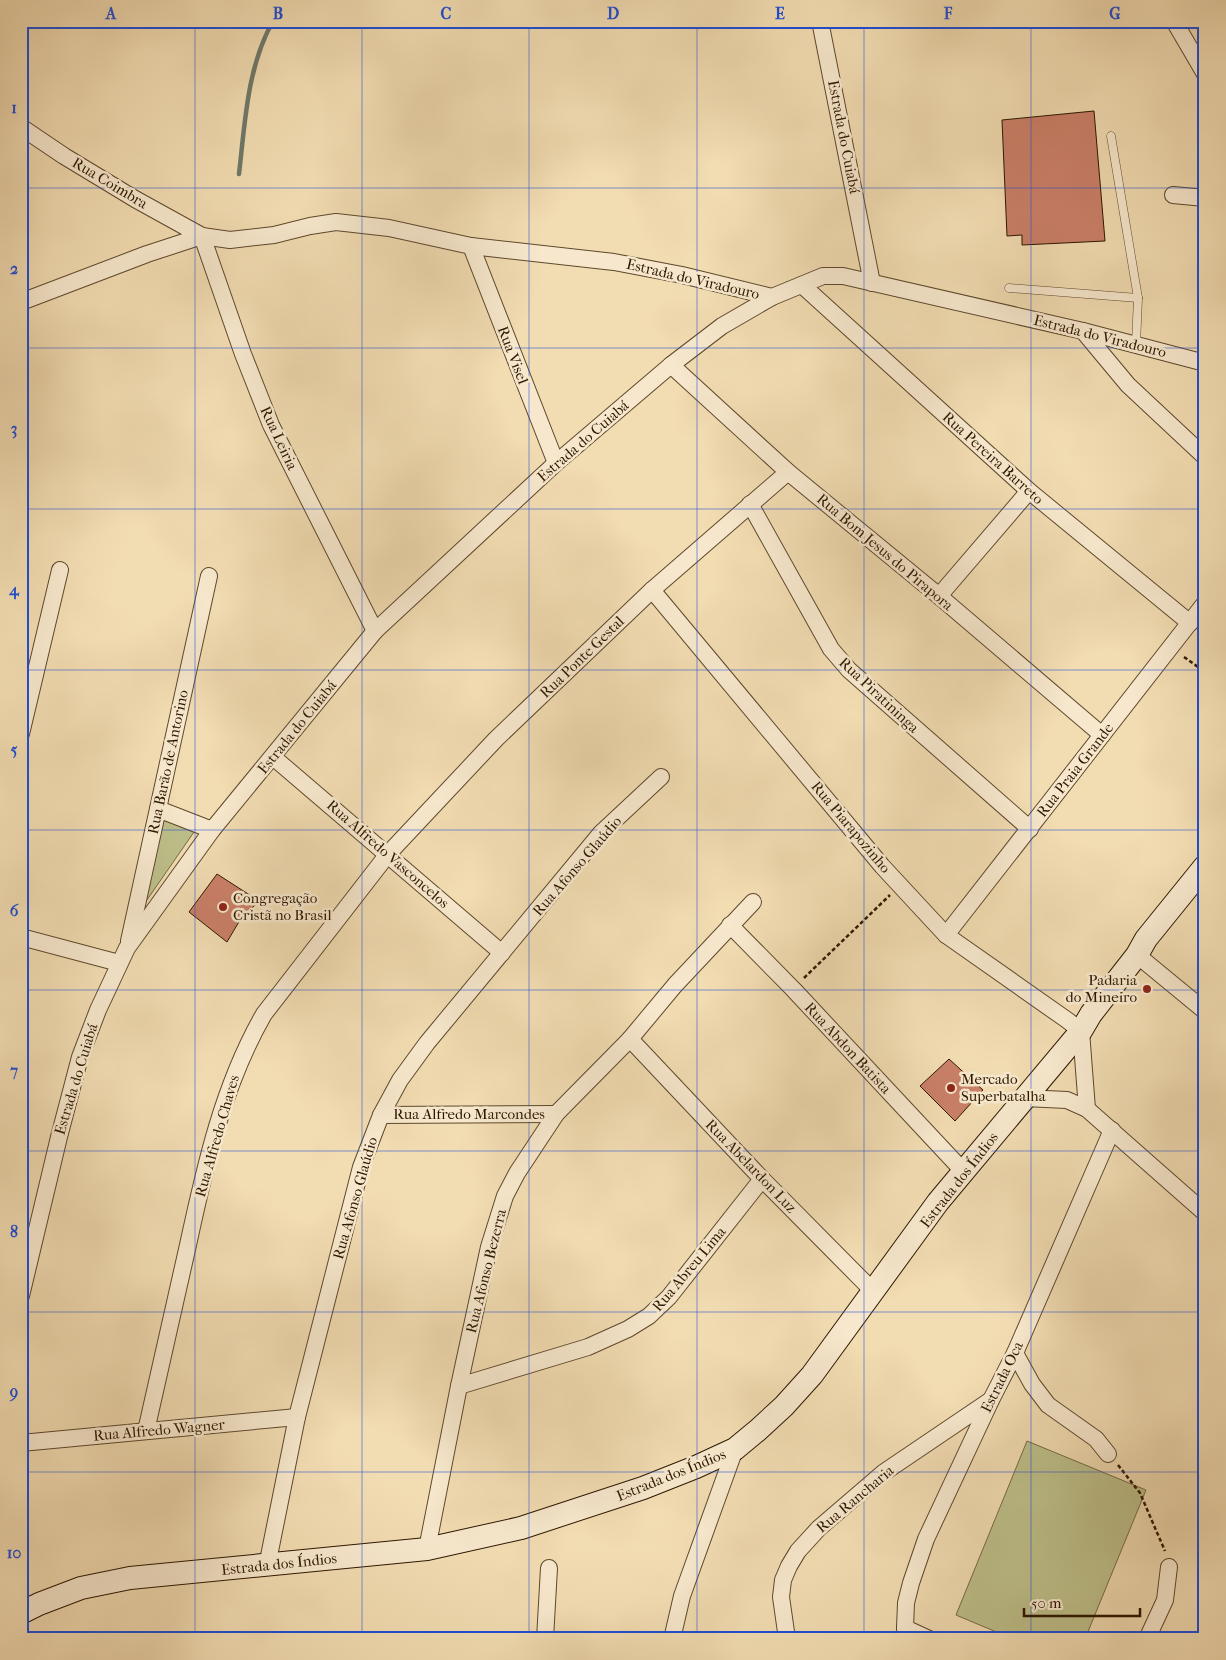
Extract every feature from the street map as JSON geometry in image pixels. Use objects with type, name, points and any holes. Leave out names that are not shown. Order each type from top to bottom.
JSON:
[{"type":"street","name":"Estrada do Cuiabá","points":[[820,21],[872,283]]},
{"type":"street","points":[[1174,21],[1205,74]]},
{"type":"street","name":"Rua Coimbra","points":[[21,127],[64,156],[135,199],[202,236]]},
{"type":"street","points":[[1173,195],[1205,198]]},
{"type":"street","name":"Estrada do Viradouro","points":[[202,236],[230,240],[274,235],[336,222],[389,228],[471,246],[614,262],[682,275],[772,297],[823,276],[843,276],[1136,344],[1205,363]]},
{"type":"street","points":[[21,302],[147,254],[202,236]]},
{"type":"street","name":"Rua Leiria","points":[[202,236],[243,354],[271,425],[375,632]]},
{"type":"street","name":"Rua Visel","points":[[471,246],[556,463]]},
{"type":"street","name":"Rua Pereira Barreto","points":[[802,285],[1029,491],[1190,623]]},
{"type":"street","name":"Estrada do Cuiabá","points":[[21,1296],[58,1137],[80,1057],[98,1010],[127,948],[212,830],[375,632],[556,463],[671,365],[722,326],[772,297]]},
{"type":"street","points":[[1083,332],[1128,385],[1205,457]]},
{"type":"street","name":"Rua Bom Jesus do Pirapora","points":[[671,365],[788,472],[939,596],[1102,735]]},
{"type":"street","name":"Rua Ponte Gestal","points":[[388,854],[496,739],[652,590],[788,472]]},
{"type":"street","points":[[939,596],[1029,491]]},
{"type":"street","name":"Rua Piratininga","points":[[750,504],[831,649],[849,670],[1030,829]]},
{"type":"street","points":[[21,734],[60,570]]},
{"type":"street","name":"Rua Barão de Antorino","points":[[127,948],[209,576]]},
{"type":"street","name":"Rua Piarapozinho","points":[[652,590],[900,886],[946,935],[1081,1031]]},
{"type":"street","name":"Rua Praia Grande","points":[[946,935],[1205,603]]},
{"type":"street","name":"Rua Alfredo Vasconcelos","points":[[273,757],[502,953]]},
{"type":"street","name":"Rua Afonso Glaúdio","points":[[267,1566],[297,1417],[361,1167],[381,1115],[400,1080],[427,1043],[601,833],[662,777]]},
{"type":"street","points":[[158,809],[212,830]]},
{"type":"street","name":"Rua Alfredo Chaves","points":[[146,1430],[195,1212],[221,1110],[234,1073],[264,1014],[388,854]]},
{"type":"street","name":"Estrada dos Índios","points":[[21,1613],[81,1588],[130,1578],[427,1549],[521,1528],[593,1505],[696,1468],[735,1449],[777,1412],[812,1374],[938,1202],[1081,1031],[1091,1014],[1137,955],[1146,938],[1205,866]]},
{"type":"street","name":"Rua Afonso Bezerra","points":[[427,1549],[489,1247],[505,1196],[517,1172],[556,1114],[630,1039],[675,985],[753,902]]},
{"type":"street","name":"Rua Abdon Batista","points":[[730,925],[793,989],[964,1172]]},
{"type":"street","points":[[21,937],[119,963]]},
{"type":"street","points":[[1137,955],[1205,1011]]},
{"type":"street","points":[[1081,1031],[1087,1109]]},
{"type":"street","name":"Rua Abelardon Luz","points":[[630,1039],[762,1179],[873,1291]]},
{"type":"street","points":[[1024,1098],[1067,1100],[1087,1109],[1205,1213]]},
{"type":"street","name":"Rua Alfredo Marcondes","points":[[381,1115],[556,1114]]},
{"type":"street","name":"Estrada Oca","points":[[906,1633],[906,1603],[926,1539],[1015,1353],[1112,1130]]},
{"type":"street","name":"Rua Abreu Lima","points":[[459,1386],[588,1347],[628,1329],[649,1316],[669,1297],[762,1179]]},
{"type":"street","points":[[1015,1353],[1032,1384],[1048,1404],[1096,1439],[1108,1454]]},
{"type":"street","name":"Rua Rancharia","points":[[786,1639],[781,1597],[783,1580],[788,1566],[798,1551],[819,1528],[883,1473],[991,1400]]},
{"type":"street","name":"Rua Alfredo Wagner","points":[[21,1443],[297,1417]]},
{"type":"street","points":[[672,1639],[682,1596],[735,1449]]},
{"type":"street","points":[[1147,1639],[1164,1600],[1169,1567]]},
{"type":"street","points":[[545,1639],[549,1568]]},
{"type":"street","points":[[906,1633],[929,1639]]},
{"type":"lane","points":[[1111,136],[1138,298],[1136,344]]},
{"type":"lane","points":[[1009,288],[1138,298]]},
{"type":"path","points":[[1171,647],[1205,672]]},
{"type":"path","points":[[793,989],[900,886]]},
{"type":"path","points":[[1108,1454],[1140,1493],[1165,1550],[1169,1567]]},
{"type":"green space","points":[[160,818],[194,832],[140,910]]},
{"type":"green space","points":[[1027,1441],[1146,1490],[1085,1639],[1013,1639],[956,1615]]},
{"type":"building","points":[[1094,111],[1105,241],[1022,245],[1022,235],[1007,236],[1002,120]]},
{"type":"building","name":"Congregação Cristã no Brasil","points":[[217,874],[259,901],[240,920],[227,942],[189,912]]},
{"type":"building","name":"Mercado Superbatalha","points":[[949,1059],[983,1090],[955,1121],[920,1086]]},
{"type":"waterway","points":[[239,174],[252,76],[264,39],[273,21]]},
{"type":"place","name":"Congregação Cristã no Brasil","points":[[223,907]]},
{"type":"place","name":"Padaria do Mineiro","points":[[1147,989]]},
{"type":"place","name":"Mercado Superbatalha","points":[[951,1088]]}]
